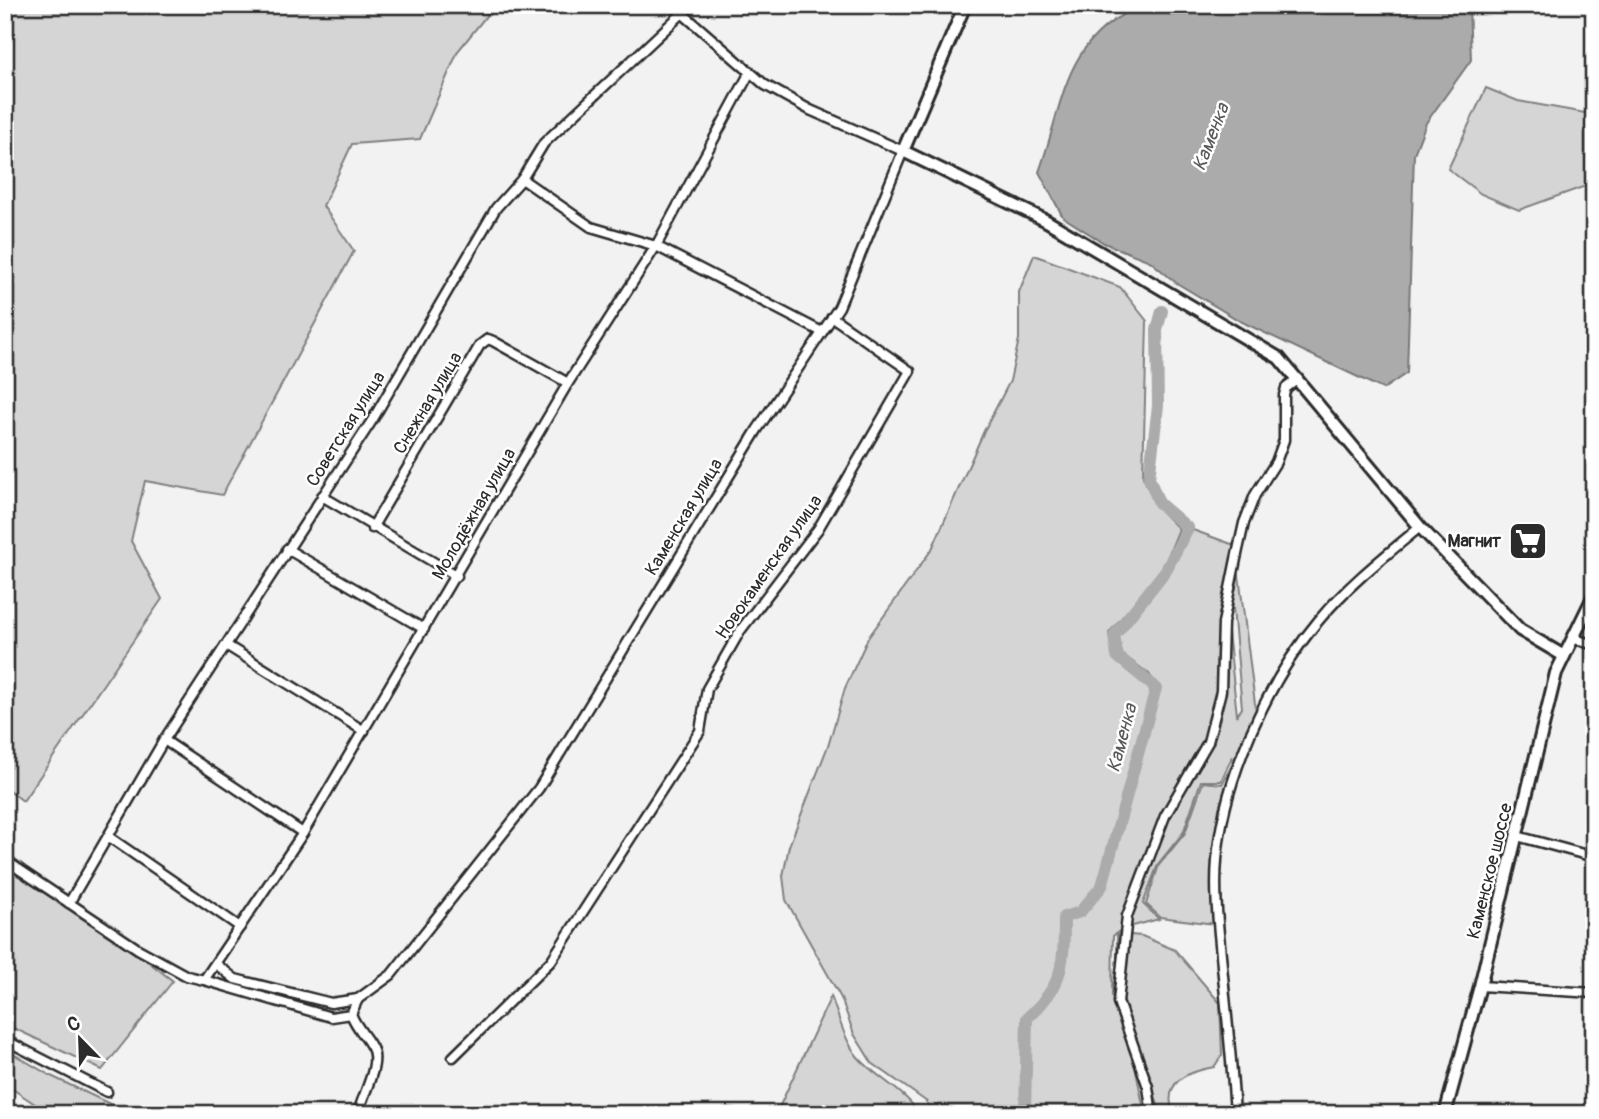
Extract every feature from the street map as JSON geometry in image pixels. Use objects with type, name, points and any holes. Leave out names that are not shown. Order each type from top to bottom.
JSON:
[{"type":"street","name":"Советская улица","points":[[69,903],[164,740],[373,419],[496,208],[522,179],[544,143],[691,5]]},
{"type":"street","name":"Каменская улица","points":[[358,999],[391,975],[539,788],[758,430],[832,317],[965,5]]},
{"type":"street","points":[[682,13],[748,74],[810,110],[903,151],[1045,220],[1248,337],[1279,358],[1420,527],[1520,630],[1564,656]]},
{"type":"street","name":"Молодёжная улица","points":[[204,980],[303,833],[457,576],[568,383],[656,246],[748,74]]},
{"type":"street","points":[[522,179],[591,227],[656,246],[822,332]]},
{"type":"street","name":"Новокаменская улица","points":[[453,1057],[551,961],[700,731],[707,689],[740,631],[818,529],[910,371],[832,317]]},
{"type":"street","name":"Снежная улица","points":[[372,528],[480,345],[488,339],[568,383]]},
{"type":"street","points":[[1152,1114],[1148,1087],[1118,1002],[1127,916],[1165,816],[1208,742],[1221,691],[1223,623],[1244,523],[1255,495],[1276,462],[1284,440],[1284,395],[1286,388],[1298,379]]},
{"type":"street","points":[[322,496],[457,576]]},
{"type":"street","points":[[1235,1114],[1217,906],[1216,862],[1222,816],[1243,754],[1270,694],[1318,621],[1370,568],[1420,527]]},
{"type":"street","points":[[287,549],[424,629]]},
{"type":"street","name":"Каменское шоссе","points":[[1445,1114],[1480,986],[1556,673],[1594,595]]},
{"type":"street","points":[[1572,638],[1594,645]]},
{"type":"street","points":[[226,645],[364,731]]},
{"type":"street","points":[[164,740],[303,833]]},
{"type":"street","points":[[1517,836],[1594,857]]},
{"type":"street","points":[[109,837],[240,928]]},
{"type":"street","points":[[5,860],[138,949],[187,976],[331,1017],[351,1014]]},
{"type":"street","points":[[216,964],[234,979],[304,998],[331,1003],[358,999]]},
{"type":"street","points":[[1480,986],[1594,993]]},
{"type":"street","points":[[358,999],[351,1014],[359,1033],[372,1047],[375,1060],[358,1114]]},
{"type":"street","points":[[5,1040],[107,1092]]},
{"type":"shaded area","points":[[5,5],[495,5],[458,51],[420,139],[352,144],[323,206],[354,251],[222,495],[145,481],[131,541],[162,599],[23,801],[5,787]]},
{"type":"shaded area","points":[[1486,88],[1518,101],[1585,113],[1594,111],[1594,183],[1519,210],[1481,194],[1448,169]]},
{"type":"shaded area","points":[[1034,255],[1120,287],[1147,321],[1143,477],[1156,506],[1179,529],[1163,568],[1109,633],[1114,659],[1152,689],[1099,884],[1079,908],[1061,915],[1058,971],[1047,993],[1025,1017],[1024,1114],[929,1114],[927,1102],[872,1063],[854,1034],[841,998],[786,900],[783,876],[789,846],[829,743],[845,688],[868,638],[932,549],[984,431],[1010,381],[1019,339],[1019,292]]},
{"type":"shaded area","points":[[1190,529],[1237,546],[1233,561],[1239,575],[1256,712],[1219,808],[1213,869],[1215,924],[1160,917],[1146,904],[1159,865],[1185,833],[1203,782],[1222,784],[1234,761],[1232,757],[1221,781],[1201,781],[1183,833],[1158,864],[1143,904],[1159,919],[1122,929],[1113,936],[1112,996],[1133,1057],[1145,1114],[1030,1114],[1027,1086],[1031,1021],[1052,997],[1062,975],[1067,920],[1082,915],[1104,889],[1159,688],[1149,674],[1122,654],[1119,637],[1171,570]],"holes":[[[1227,585],[1231,586],[1242,708],[1237,715],[1224,594]]]},
{"type":"shaded area","points":[[5,851],[173,981],[102,1070],[5,1024]]},
{"type":"shaded area","points":[[1117,934],[1142,936],[1175,950],[1220,1003],[1222,1055],[1214,1067],[1187,1075],[1174,1086],[1171,1093],[1173,1114],[1159,1114],[1157,1101],[1117,994]]},
{"type":"shaded area","points":[[831,996],[853,1051],[906,1098],[919,1114],[776,1114]]},
{"type":"shaded area","points":[[5,1049],[51,1076],[131,1114],[50,1114],[5,1084]]},
{"type":"water","points":[[1142,5],[1469,5],[1471,60],[1426,123],[1414,154],[1407,373],[1383,389],[1240,321],[1175,282],[1150,261],[1104,243],[1063,217],[1039,172],[1070,74],[1096,35],[1116,19]]},
{"type":"waterway","name":"Каменка","points":[[1025,1114],[1027,1018],[1055,984],[1062,961],[1064,917],[1080,912],[1102,886],[1156,688],[1117,656],[1114,636],[1166,570],[1188,528],[1159,503],[1149,478],[1158,406],[1157,330],[1162,311]]},
{"type":"place","name":"Магнит","points":[[1528,541]]}]
